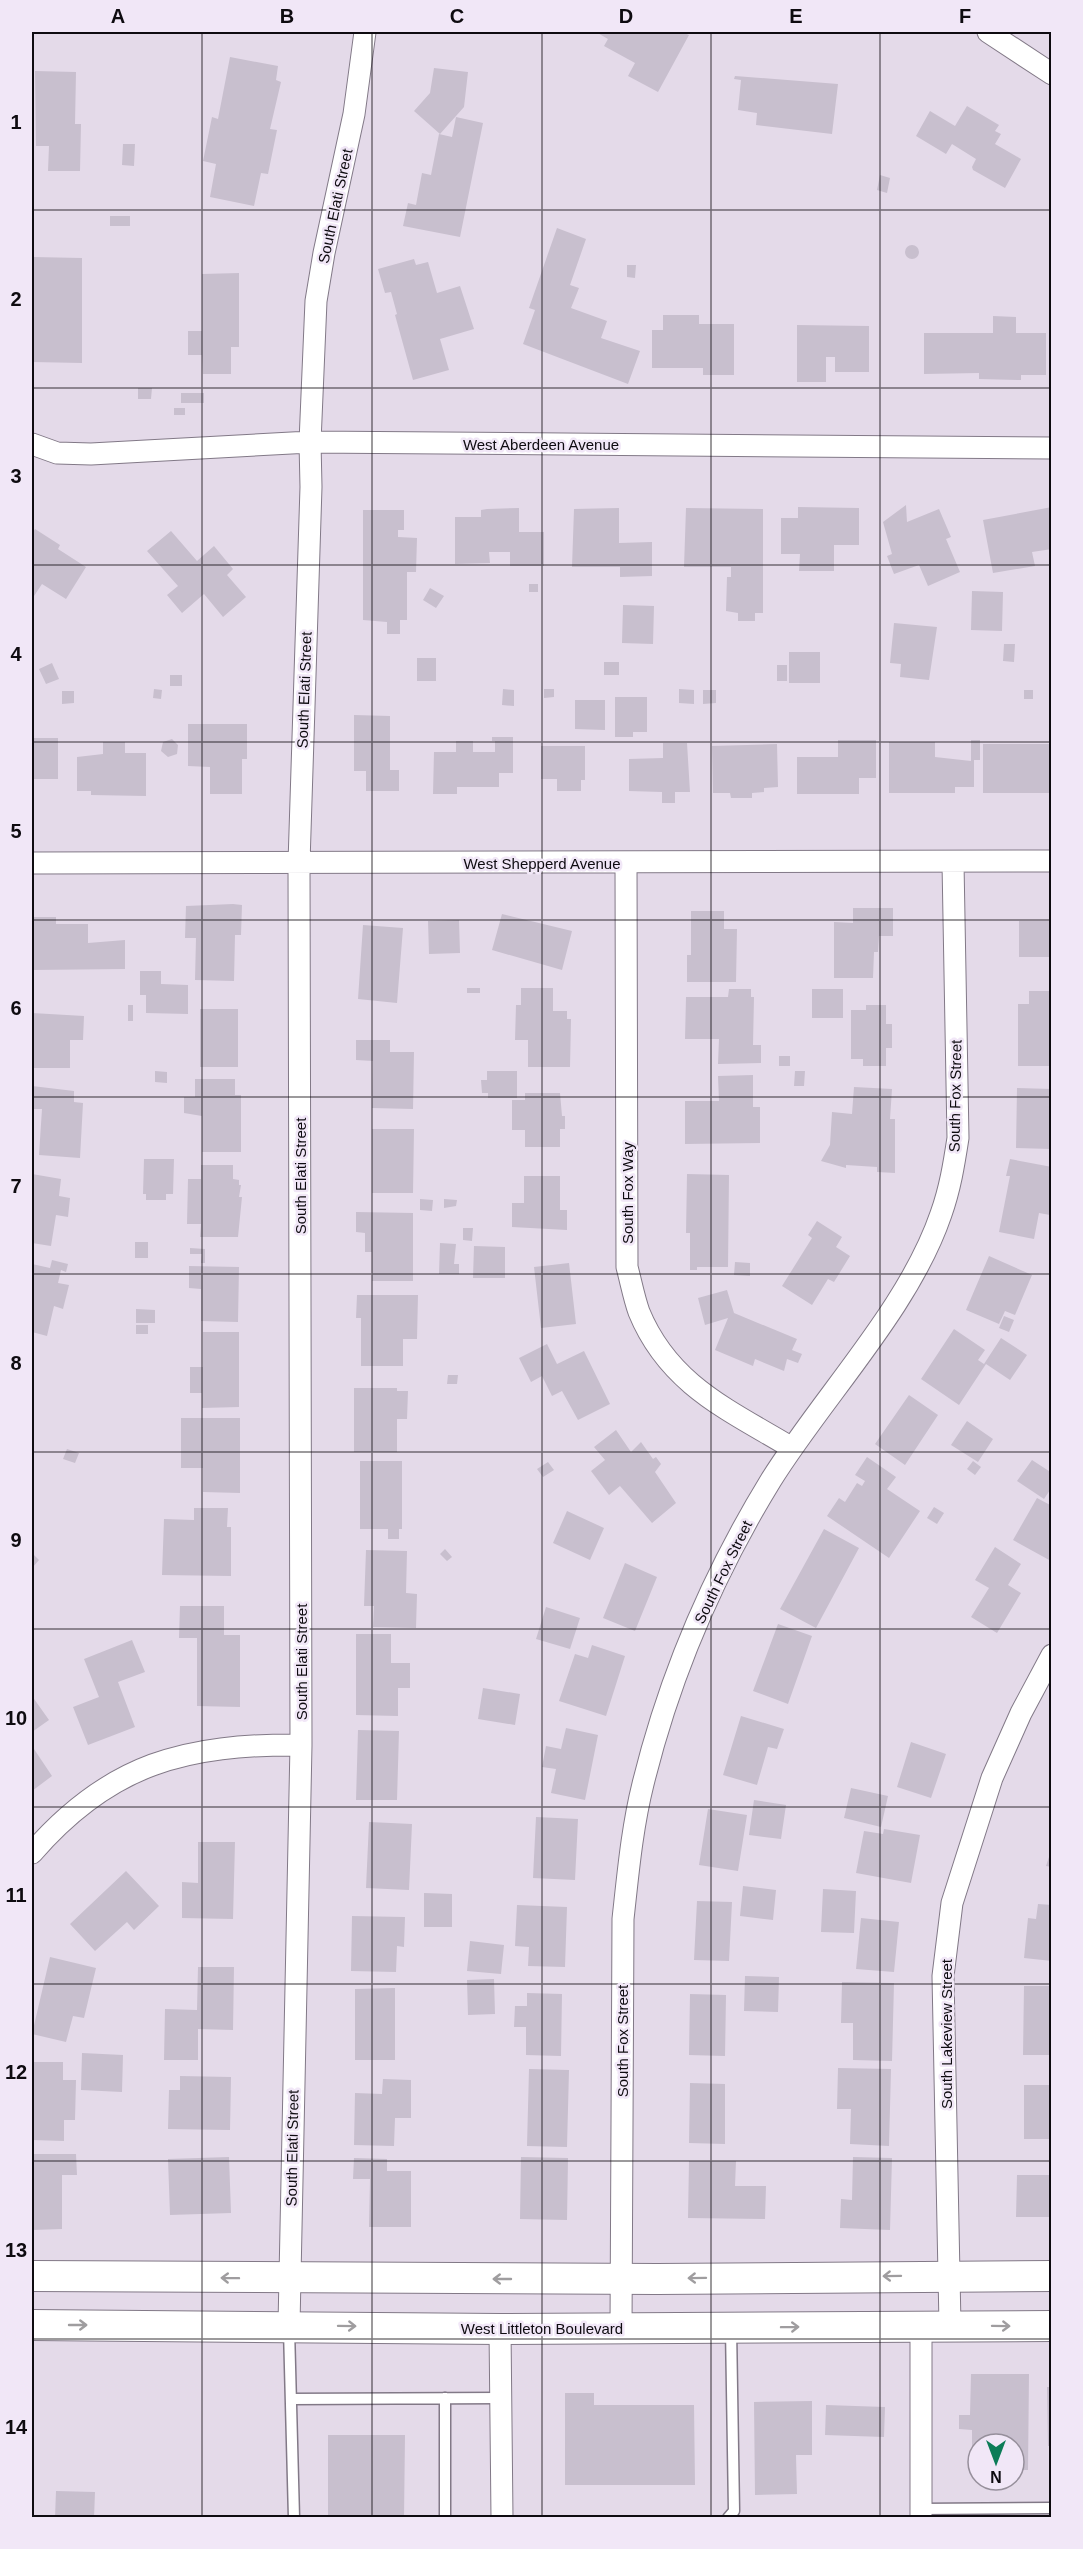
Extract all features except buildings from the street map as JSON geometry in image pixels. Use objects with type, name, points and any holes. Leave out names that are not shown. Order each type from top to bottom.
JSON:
[{"type":"main road","points":[[32,2276],[621,2278],[1052,2276]]},
{"type":"main road","name":"West Littleton Boulevard","points":[[32,2325],[289,2325],[500,2329],[1052,2326]]},
{"type":"street","name":"South Elati Street","points":[[289,2325],[301,1744],[299,863],[310,442],[316,301],[354,114],[365,32]]},
{"type":"street","points":[[988,32],[1052,74]]},
{"type":"street","name":"West Aberdeen Avenue","points":[[32,444],[57,453],[91,454],[310,442],[1052,448]]},
{"type":"street","name":"West Shepperd Avenue","points":[[32,863],[953,863],[1052,861]]},
{"type":"street","name":"South Fox Way","points":[[626,862],[627,1267],[639,1311],[654,1342],[673,1367],[697,1391],[792,1448]]},
{"type":"street","name":"South Fox Street","points":[[621,2329],[623,1919],[630,1851],[643,1785],[665,1708],[694,1631],[728,1558],[792,1448],[871,1338],[921,1262],[941,1214],[952,1175],[958,1138],[953,863]]},
{"type":"street","name":"South Lakeview Street","points":[[950,2325],[943,1976],[952,1903],[992,1778],[1021,1713],[1052,1655]]},
{"type":"street","points":[[32,1853],[52,1829],[88,1799],[122,1778],[161,1761],[203,1749],[245,1744],[301,1744]]},
{"type":"street","points":[[921,2325],[921,2513]]},
{"type":"street","points":[[500,2329],[502,2517]]},
{"type":"lane","points":[[289,2325],[294,2517]]},
{"type":"lane","points":[[728,2517],[734,2511],[731,2327]]},
{"type":"lane","points":[[445,2398],[445,2517]]},
{"type":"lane","points":[[291,2400],[501,2398]]},
{"type":"lane","points":[[921,2513],[1052,2508]]}]
